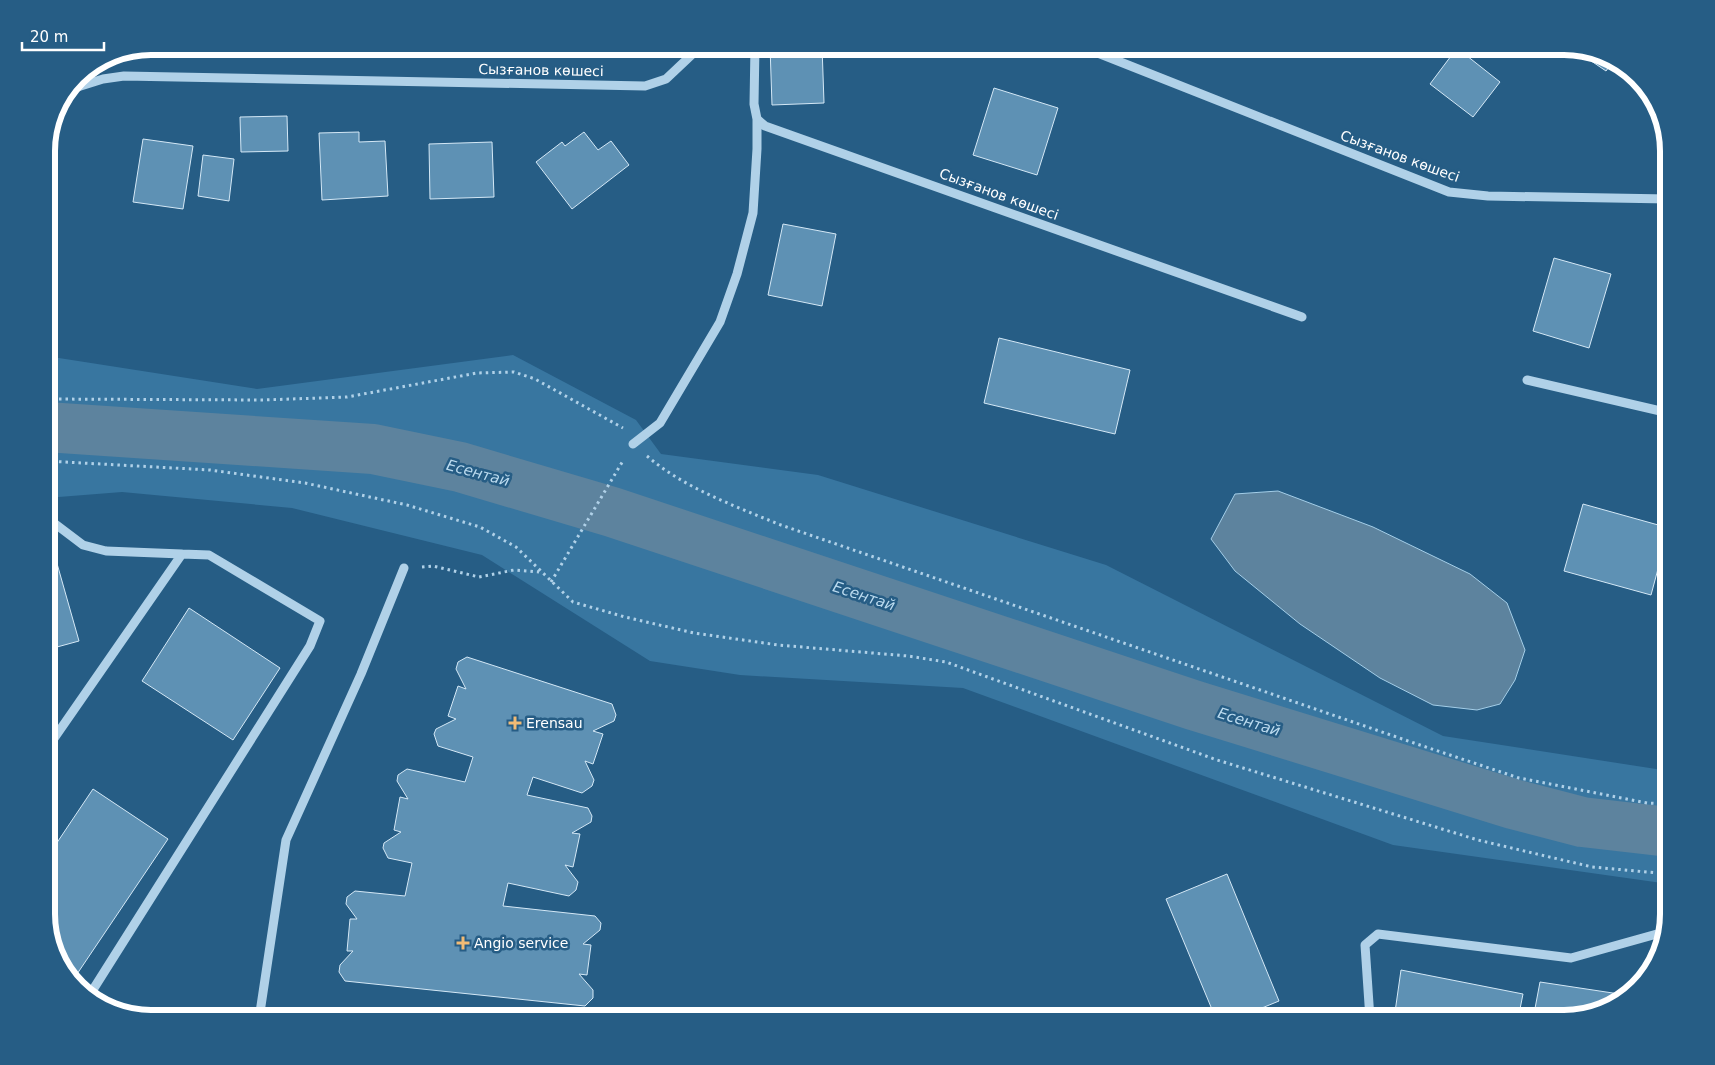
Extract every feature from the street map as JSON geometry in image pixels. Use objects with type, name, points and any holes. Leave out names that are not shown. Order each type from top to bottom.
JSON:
[{"type":"street","name":"Сызғанов көшесі","points":[[81,86],[103,79],[124,76],[645,86],[666,79],[691,55]]},
{"type":"street","points":[[633,444],[660,423],[720,322],[737,274],[753,213],[757,149],[757,118],[754,104],[755,55]]},
{"type":"street","name":"Сызғанов көшесі","points":[[1103,55],[1449,192],[1488,196],[1660,199]]},
{"type":"street","name":"Сызғанов көшесі","points":[[757,118],[765,126],[1302,317]]},
{"type":"street","points":[[1527,380],[1660,411]]},
{"type":"street","points":[[55,524],[84,545],[106,551],[209,554],[320,621],[304,655],[93,991]]},
{"type":"street","points":[[55,737],[182,554]]},
{"type":"street","points":[[259,1010],[286,840],[361,674],[404,568]]},
{"type":"street","points":[[1369,1010],[1365,945],[1378,934],[1571,958],[1658,934]]},
{"type":"path","points":[[55,399],[263,400],[347,397],[477,373],[514,372],[535,379],[623,427],[633,444],[659,466],[701,491],[778,524],[1519,778],[1647,803],[1660,804]]},
{"type":"path","points":[[55,461],[210,470],[305,483],[408,504],[480,527],[516,547],[550,582],[573,602],[694,633],[778,645],[908,656],[946,662],[1217,760],[1469,838],[1592,867],[1660,873]]},
{"type":"path","points":[[550,582],[615,474]]},
{"type":"path","points":[[404,568],[433,566],[479,577],[514,570],[540,572]]},
{"type":"shaded area","points":[[513,355],[636,420],[661,454],[818,475],[1106,565],[1443,736],[1660,770],[1660,883],[1393,845],[963,688],[740,675],[650,661],[482,555],[292,508],[122,492],[55,497],[55,357],[257,389]]},
{"type":"shaded area","points":[[1278,491],[1373,527],[1470,574],[1507,603],[1525,650],[1515,680],[1500,704],[1477,710],[1433,705],[1380,678],[1300,624],[1235,571],[1211,539],[1235,494]]},
{"type":"building","points":[[770,55],[822,55],[824,103],[772,105]]},
{"type":"building","points":[[1452,55],[1466,55],[1500,82],[1473,117],[1430,84]]},
{"type":"building","points":[[1586,58],[1609,67],[1606,71]]},
{"type":"building","points":[[994,88],[1058,108],[1037,175],[973,155]]},
{"type":"building","points":[[287,116],[288,151],[241,152],[240,117]]},
{"type":"building","points":[[359,132],[359,142],[385,141],[388,196],[322,200],[319,133]]},
{"type":"building","points":[[584,132],[598,150],[611,141],[629,165],[572,209],[536,162],[562,142],[565,146]]},
{"type":"building","points":[[143,139],[193,146],[183,209],[133,202]]},
{"type":"building","points":[[492,142],[494,197],[430,199],[429,144]]},
{"type":"building","points":[[203,155],[234,159],[229,201],[198,196]]},
{"type":"building","points":[[783,224],[836,234],[822,306],[768,295]]},
{"type":"building","points":[[1554,258],[1611,274],[1589,348],[1533,331]]},
{"type":"building","points":[[999,338],[1130,370],[1115,434],[984,403]]},
{"type":"building","points":[[1583,504],[1660,525],[1660,562],[1651,595],[1564,571]]},
{"type":"building","points":[[55,560],[79,641],[55,648]]},
{"type":"building","points":[[189,608],[280,668],[233,740],[142,681]]},
{"type":"building","points":[[467,657],[612,704],[616,715],[614,721],[593,731],[603,734],[593,764],[585,761],[594,780],[592,786],[582,793],[533,777],[527,795],[588,808],[592,816],[591,822],[572,833],[580,834],[573,867],[565,865],[578,882],[576,890],[569,896],[508,883],[503,906],[595,916],[601,923],[600,930],[583,944],[591,945],[587,975],[579,974],[593,990],[593,998],[585,1006],[345,981],[339,972],[340,965],[353,951],[347,951],[350,919],[357,919],[346,904],[347,897],[355,891],[405,896],[412,863],[388,858],[383,848],[384,843],[401,832],[394,830],[400,797],[408,799],[397,781],[398,775],[407,769],[465,782],[473,757],[438,746],[434,734],[436,729],[456,719],[448,716],[458,686],[466,689],[456,669],[458,662]]},
{"type":"building","points":[[93,789],[168,839],[77,975],[62,951],[58,939],[55,921],[55,846]]},
{"type":"building","points":[[1227,874],[1279,1001],[1257,1010],[1212,1010],[1166,899]]},
{"type":"building","points":[[1401,970],[1523,994],[1520,1010],[1395,1010]]},
{"type":"building","points":[[1540,982],[1617,994],[1601,1003],[1589,1007],[1564,1010],[1535,1010]]},
{"type":"waterway","name":"Есентай","points":[[55,428],[373,449],[460,467],[612,512],[1193,705],[1513,804],[1582,822],[1660,831]]},
{"type":"place","name":"Erensau","points":[[515,723]]},
{"type":"place","name":"Angio service","points":[[463,943]]}]
